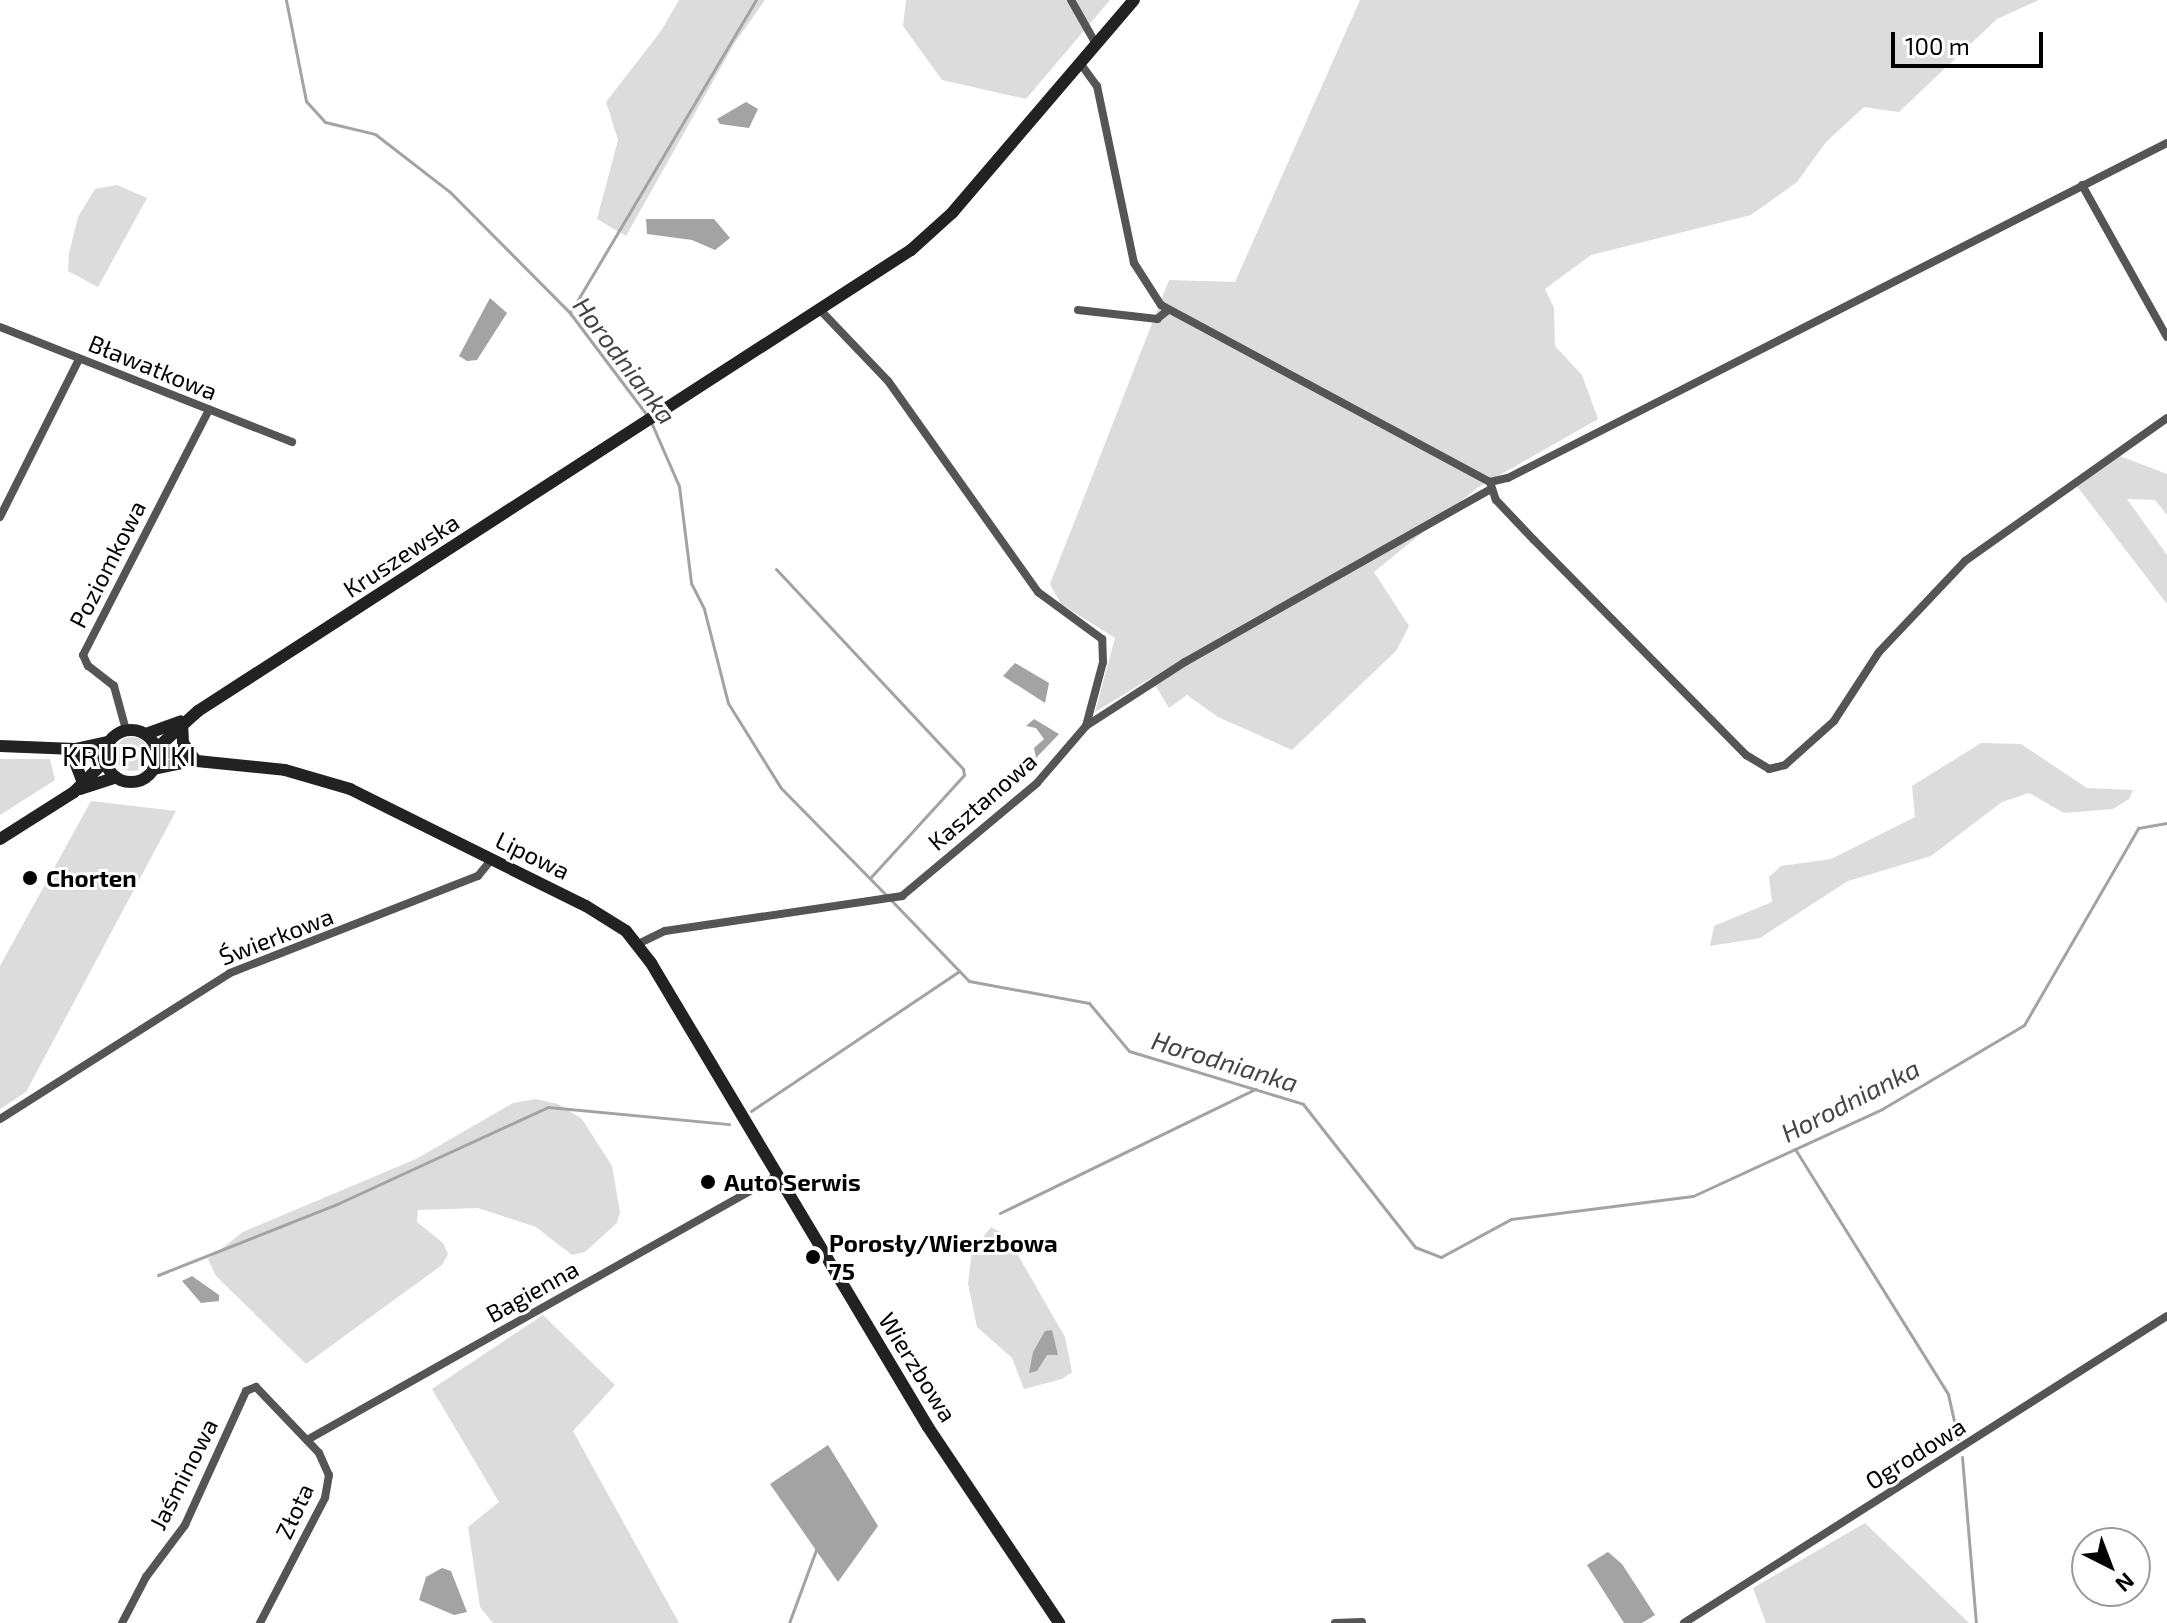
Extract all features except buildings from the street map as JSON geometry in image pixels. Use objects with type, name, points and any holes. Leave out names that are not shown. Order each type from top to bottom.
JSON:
[{"type":"street","points":[[1071,0],[1096,44]]},
{"type":"street","name":"Kruszewska","points":[[156,749],[185,721],[911,250],[952,213],[1134,0]]},
{"type":"street","points":[[1080,63],[1097,86],[1134,263],[1149,291],[1168,310],[1490,486],[1746,755],[1769,769],[1785,765],[1834,721],[1879,652],[1965,561],[2167,418]]},
{"type":"street","points":[[1086,726],[1211,647],[1490,486],[2167,143]]},
{"type":"street","points":[[2082,185],[2167,337]]},
{"type":"street","points":[[1078,310],[1157,319],[1168,310]]},
{"type":"street","points":[[821,311],[888,381],[1038,592],[1102,639],[1103,662],[1086,726]]},
{"type":"street","name":"Bławatkowa","points":[[0,327],[292,442]]},
{"type":"street","points":[[0,517],[79,359]]},
{"type":"street","name":"Poziomkowa","points":[[126,730],[114,686],[88,666],[83,655],[209,410]]},
{"type":"street","points":[[185,721],[183,743],[197,761]]},
{"type":"street","name":"Kruszewska","points":[[146,734],[185,721]]},
{"type":"street","name":"Kasztanowa","points":[[638,944],[665,931],[897,898],[1037,783],[1086,726]]},
{"type":"street","points":[[0,746],[72,749],[109,742],[126,730],[146,734],[156,749],[154,769],[134,782],[116,777],[78,787]]},
{"type":"street","points":[[0,839],[78,787],[106,760],[109,742]]},
{"type":"street","points":[[72,749],[106,760],[116,777]]},
{"type":"street","points":[[72,749],[78,787]]},
{"type":"street","name":"Lipowa","points":[[156,749],[197,761],[322,779],[597,912],[638,944],[746,1129]]},
{"type":"street","name":"Lipowa","points":[[154,769],[197,761]]},
{"type":"street","name":"Świerkowa","points":[[0,1119],[230,973],[478,876],[492,859]]},
{"type":"street","name":"Wierzbowa","points":[[746,1129],[928,1427],[1059,1623]]},
{"type":"street","name":"Bagienna","points":[[307,1440],[775,1177]]},
{"type":"street","name":"Ogrodowa","points":[[1684,1623],[2167,1316]]},
{"type":"street","name":"Złota","points":[[256,1387],[307,1440],[328,1467],[329,1485],[260,1623]]},
{"type":"street","name":"Jaśminowa","points":[[122,1623],[146,1577],[185,1525],[246,1391],[256,1387]]},
{"type":"street","points":[[1335,1623],[1362,1622]]},
{"type":"shaded area","points":[[679,0],[765,0],[734,44],[626,236],[597,219],[618,140],[606,102],[661,31]]},
{"type":"shaded area","points":[[906,0],[1110,0],[1026,99],[942,80],[903,26]]},
{"type":"shaded area","points":[[1360,0],[2039,0],[1997,19],[1899,112],[1864,107],[1826,142],[1797,182],[1751,215],[1591,255],[1545,289],[1554,308],[1555,346],[1582,375],[1598,419],[1477,488],[1374,572],[1409,626],[1396,651],[1292,750],[1218,717],[1187,695],[1169,708],[1151,678],[1095,712],[1115,638],[1061,604],[1050,584],[1169,280],[1235,282]]},
{"type":"shaded area","points":[[746,102],[758,109],[749,128],[720,124],[717,119]]},
{"type":"shaded area","points":[[117,185],[147,198],[98,287],[68,271],[69,253],[78,217],[95,189]]},
{"type":"shaded area","points":[[646,219],[714,219],[730,238],[715,250],[692,240],[647,234]]},
{"type":"shaded area","points":[[490,298],[507,313],[477,360],[467,361],[459,356]]},
{"type":"shaded area","points":[[2120,456],[2167,474],[2167,515],[2155,500],[2127,499],[2167,555],[2167,604],[2076,485]]},
{"type":"shaded area","points":[[1015,663],[1049,683],[1045,703],[1003,676]]},
{"type":"shaded area","points":[[1034,719],[1059,734],[1036,758],[1034,748],[1044,739],[1036,728],[1026,726]]},
{"type":"shaded area","points":[[132,737],[144,742],[149,754],[144,766],[132,771],[120,766],[115,754],[120,742]]},
{"type":"shaded area","points":[[1981,743],[2021,744],[2087,788],[2133,790],[2129,799],[2113,809],[2064,813],[2029,793],[2002,802],[1931,856],[1848,881],[1760,938],[1710,946],[1714,926],[1772,902],[1769,877],[1781,866],[1831,859],[1915,817],[1912,786]]},
{"type":"shaded area","points":[[0,759],[50,759],[55,780],[0,815]]},
{"type":"shaded area","points":[[91,801],[176,811],[26,1092],[0,1109],[0,966]]},
{"type":"shaded area","points":[[536,1099],[558,1104],[582,1119],[612,1166],[620,1212],[617,1223],[585,1252],[572,1255],[536,1227],[478,1208],[418,1210],[417,1222],[443,1243],[448,1254],[442,1265],[306,1364],[216,1276],[208,1259],[243,1232],[416,1159],[513,1103]]},
{"type":"shaded area","points":[[991,1227],[1002,1233],[1019,1257],[1065,1337],[1072,1372],[1062,1379],[1024,1389],[1012,1358],[977,1327],[968,1284],[972,1251]]},
{"type":"shaded area","points":[[192,1276],[219,1295],[219,1301],[201,1303],[182,1281]]},
{"type":"shaded area","points":[[543,1315],[615,1385],[573,1431],[679,1623],[493,1623],[480,1607],[468,1527],[499,1502],[432,1389]]},
{"type":"shaded area","points":[[1052,1330],[1058,1355],[1047,1355],[1037,1371],[1029,1373],[1033,1352],[1045,1331]]},
{"type":"shaded area","points":[[828,1445],[878,1526],[838,1582],[770,1484]]},
{"type":"shaded area","points":[[1865,1523],[1969,1623],[1766,1623],[1753,1588]]},
{"type":"shaded area","points":[[1608,1552],[1622,1564],[1655,1615],[1642,1623],[1624,1623],[1587,1565]]},
{"type":"shaded area","points":[[442,1568],[451,1571],[467,1612],[454,1615],[419,1600],[426,1577]]},
{"type":"waterway","name":"Horodnianka","points":[[286,0],[306,101],[325,122],[375,134],[450,192],[570,313],[647,415]]},
{"type":"waterway","points":[[570,313],[756,0]]},
{"type":"waterway","name":"Horodnianka","points":[[651,422],[679,486],[691,583],[704,609],[728,703],[781,788],[886,895]]},
{"type":"waterway","points":[[776,569],[963,769],[964,775],[870,878]]},
{"type":"waterway","name":"Horodnianka","points":[[891,900],[969,981],[1089,1003],[1129,1051],[1303,1104],[1415,1247],[1441,1257],[1511,1219],[1693,1196],[1882,1109],[2024,1025],[2138,828],[2167,823]]},
{"type":"waterway","points":[[751,1111],[959,971]]},
{"type":"waterway","points":[[1000,1213],[1255,1089]]},
{"type":"waterway","points":[[158,1275],[337,1204],[548,1107],[729,1124]]},
{"type":"waterway","points":[[1795,1149],[1948,1394],[1958,1439]]},
{"type":"waterway","points":[[1962,1457],[1976,1623]]},
{"type":"waterway","points":[[789,1623],[816,1550]]},
{"type":"place","name":"Chorten","points":[[30,878]]},
{"type":"place","name":"Auto Serwis","points":[[708,1182]]},
{"type":"place","name":"Porosły/Wierzbowa 75","points":[[813,1257]]},
{"type":"district","name":"KRUPNIKI","points":[[130,755]]}]
